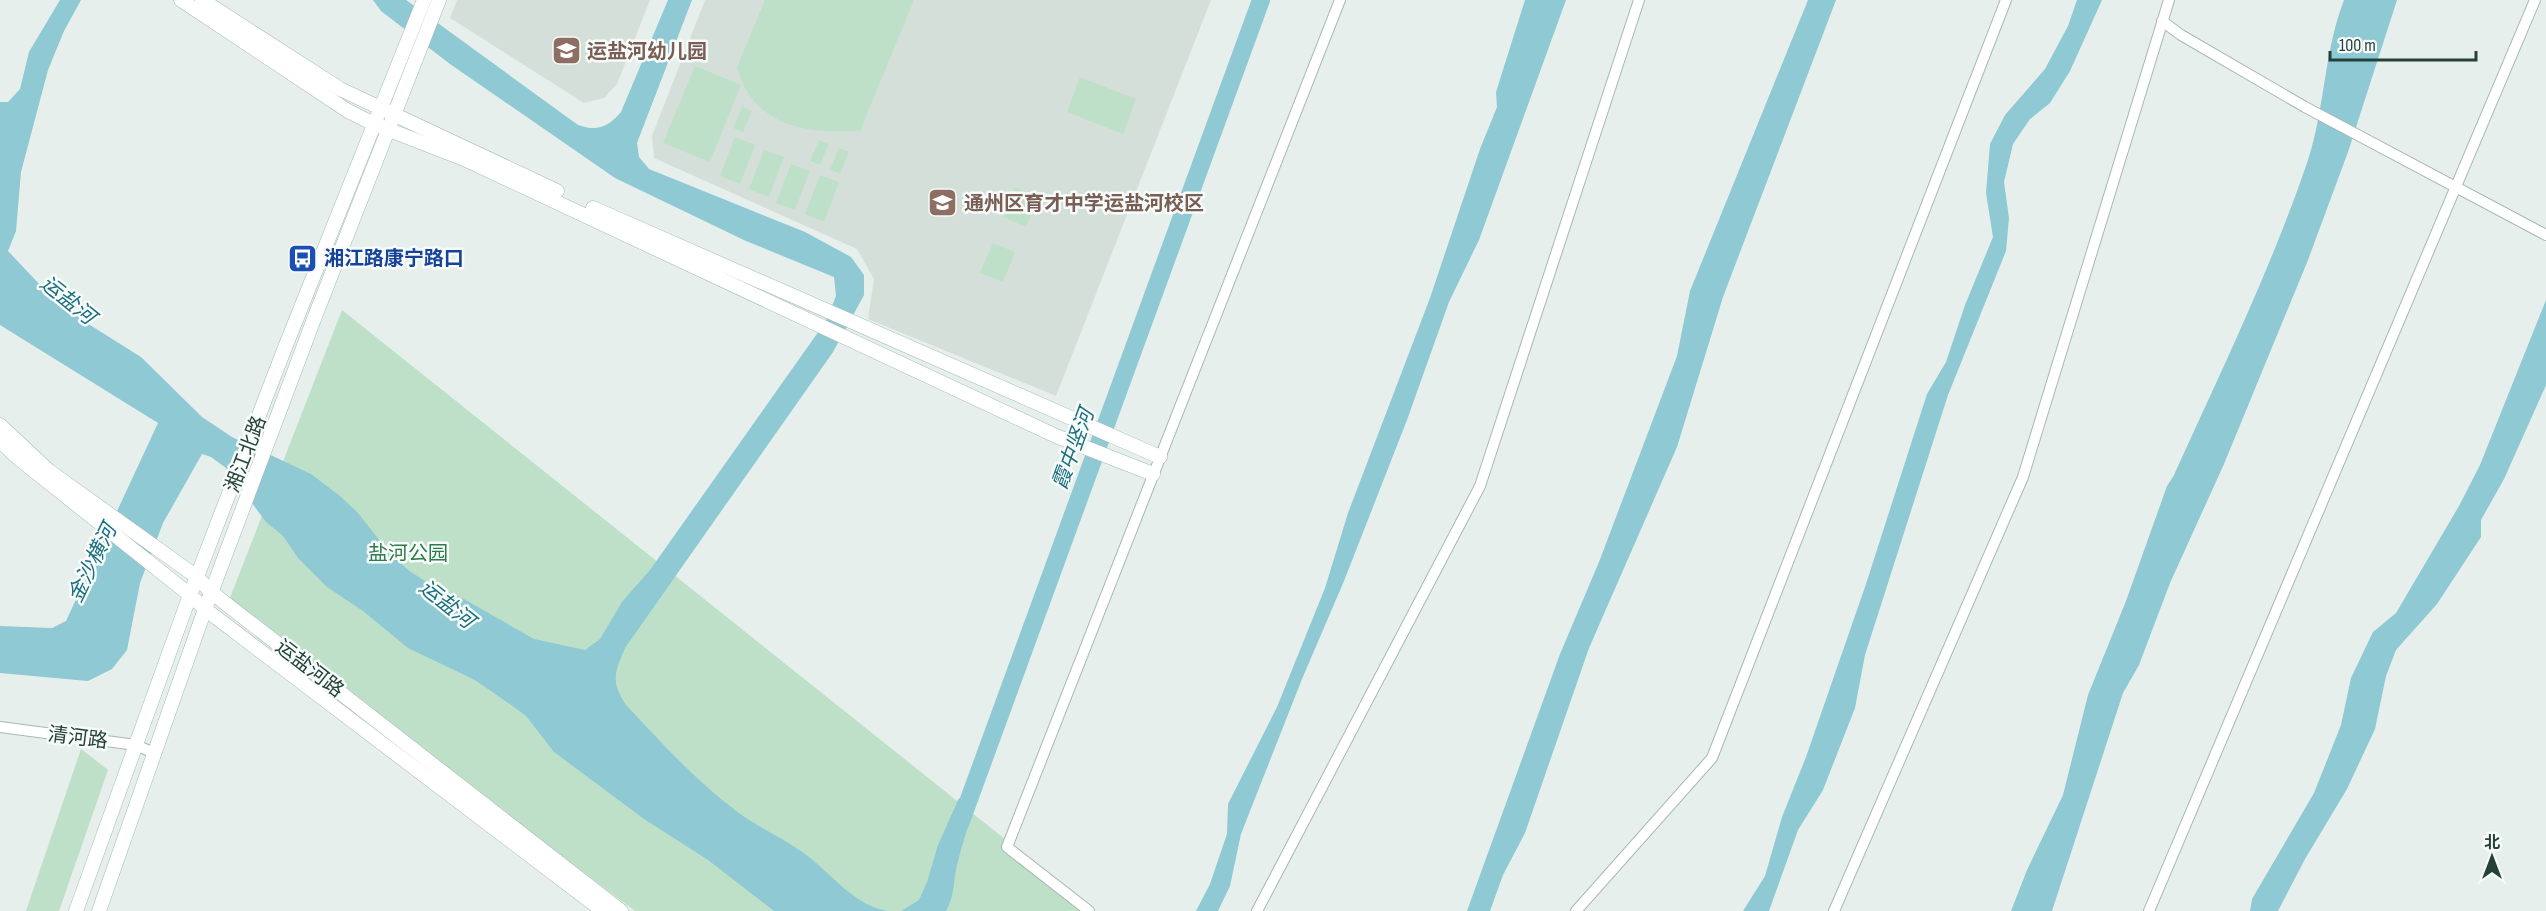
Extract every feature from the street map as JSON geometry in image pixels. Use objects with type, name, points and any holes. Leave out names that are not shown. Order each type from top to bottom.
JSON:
[{"type":"street","points":[[181,0],[348,111],[374,124],[464,159],[555,200],[1056,436],[1153,474]]},
{"type":"street","points":[[202,0],[340,88],[616,220],[1160,457]]},
{"type":"street","points":[[1089,911],[1007,847],[1340,0]]},
{"type":"street","points":[[1257,911],[1480,486],[1639,0]]},
{"type":"street","points":[[1576,911],[1712,758],[2006,0]]},
{"type":"street","points":[[1834,911],[2023,477],[2169,0]]},
{"type":"street","points":[[2150,911],[2535,0]]},
{"type":"street","name":"湘江北路","points":[[76,911],[190,595],[423,3]]},
{"type":"street","name":"湘江北路","points":[[99,911],[205,609],[437,6]]},
{"type":"street","points":[[2162,21],[2181,35],[2305,107],[2546,235]]},
{"type":"street","name":"运盐河路","points":[[0,425],[49,471],[197,578],[621,911]]},
{"type":"street","name":"运盐河路","points":[[0,441],[205,609],[603,911]]},
{"type":"street","name":"清河路","points":[[0,727],[136,745],[154,753]]},
{"type":"shaded area","name":"运盐河幼儿园","points":[[457,0],[650,0],[617,84],[604,98],[584,103],[450,18]]},
{"type":"shaded area","name":"通州区育才中学运盐河校区","points":[[705,0],[1211,0],[1056,396],[868,319],[874,279],[857,249],[654,158],[652,136]]},
{"type":"green space","points":[[765,0],[914,0],[860,131],[829,131],[798,127],[770,115],[758,106],[748,93],[737,67]]},
{"type":"green space","points":[[695,66],[741,85],[710,162],[663,143]]},
{"type":"green space","points":[[1080,77],[1136,99],[1123,134],[1067,112]]},
{"type":"green space","points":[[742,107],[752,111],[743,132],[733,128]]},
{"type":"green space","points":[[735,137],[755,145],[740,184],[720,176]]},
{"type":"green space","points":[[819,140],[829,144],[820,165],[810,161]]},
{"type":"green space","points":[[839,148],[849,152],[840,174],[830,169]]},
{"type":"green space","points":[[764,150],[784,157],[769,197],[749,189]]},
{"type":"green space","points":[[791,164],[810,171],[795,210],[776,203]]},
{"type":"green space","points":[[820,175],[839,182],[824,222],[805,214]]},
{"type":"green space","points":[[1015,187],[1038,197],[1026,227],[1003,217]]},
{"type":"green space","points":[[993,243],[1015,252],[1003,282],[980,273]]},
{"type":"green space","name":"盐河公园","points":[[342,310],[1095,911],[635,911],[228,603]]},
{"type":"green space","points":[[81,749],[108,770],[59,911],[26,911]]},
{"type":"water","name":"运盐河","points":[[60,0],[81,0],[64,31],[48,70],[21,172],[16,231],[8,251],[42,287],[82,320],[141,357],[202,417],[232,437],[311,474],[340,496],[358,513],[388,551],[408,570],[431,585],[462,598],[534,639],[585,650],[600,639],[622,602],[650,570],[826,321],[836,296],[834,277],[746,241],[615,178],[450,64],[381,11],[373,0],[406,0],[578,125],[597,128],[607,125],[621,112],[668,0],[692,0],[637,143],[639,157],[649,169],[805,232],[851,257],[864,275],[864,295],[833,352],[625,648],[617,670],[616,683],[626,705],[678,760],[720,798],[809,857],[845,889],[865,903],[887,911],[774,911],[708,860],[644,819],[554,752],[526,716],[514,707],[475,680],[408,648],[363,611],[327,587],[298,558],[283,536],[266,522],[226,468],[211,457],[202,454],[163,523],[140,583],[127,650],[112,669],[88,681],[0,673],[0,626],[52,628],[66,621],[158,423],[0,325],[0,102],[8,102],[20,89],[29,52]]},
{"type":"water","points":[[1525,0],[1566,0],[1479,240],[1449,302],[1407,420],[1241,834],[1230,886],[1218,911],[1196,911],[1210,884],[1227,834],[1228,804],[1277,707],[1325,588],[1348,513],[1430,298],[1480,149],[1497,107],[1496,92]]},
{"type":"water","points":[[1808,0],[1836,0],[1723,297],[1677,447],[1589,648],[1525,833],[1503,875],[1490,911],[1467,911],[1560,654],[1599,562],[1677,356],[1690,291]]},
{"type":"water","points":[[2077,0],[2102,0],[2070,71],[2050,103],[2030,119],[2013,144],[2004,182],[2009,218],[2006,251],[1948,395],[1865,655],[1855,708],[1823,790],[1798,830],[1769,911],[1743,911],[1765,876],[1782,817],[1806,757],[1866,584],[1927,394],[1946,362],[1965,305],[1993,237],[1986,193],[1990,144],[2005,115],[2045,69],[2068,26]]},
{"type":"water","points":[[2344,0],[2397,0],[2348,152],[2308,260],[2224,464],[2170,583],[2139,665],[2123,693],[2052,911],[2011,911],[2027,870],[2063,795],[2088,695],[2126,601],[2167,486],[2245,319],[2294,201],[2314,140],[2332,39]]},
{"type":"water","points":[[2546,300],[2546,385],[2504,479],[2481,520],[2481,537],[2437,604],[2396,650],[2386,676],[2375,729],[2347,789],[2305,859],[2278,911],[2250,911],[2252,899],[2314,793],[2341,725],[2351,678],[2373,632],[2396,613],[2459,506],[2480,465]]},
{"type":"water","points":[[959,798],[975,804],[946,911],[901,911],[919,900],[938,845]]},
{"type":"waterway","name":"霞中竖河","points":[[960,824],[1261,0]]},
{"type":"place","name":"运盐河幼儿园","points":[[566,51]]},
{"type":"place","name":"通州区育才中学运盐河校区","points":[[943,203]]},
{"type":"place","name":"湘江路康宁路口","points":[[303,258]]},
{"type":"water label","name":"金沙横河","points":[[92,563]]}]
